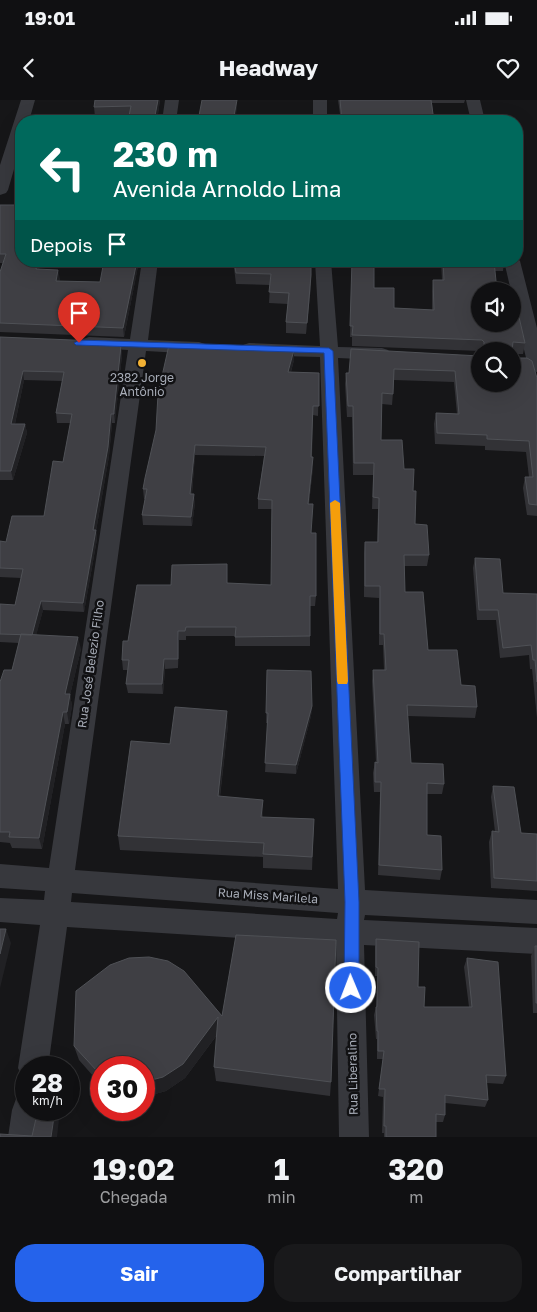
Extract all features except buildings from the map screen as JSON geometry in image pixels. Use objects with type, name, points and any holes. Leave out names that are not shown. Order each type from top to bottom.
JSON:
[{"type":"street","points":[[23,115],[28,100]]},
{"type":"street","points":[[170,115],[172,100]]},
{"type":"street","points":[[320,100],[320,115]]},
{"type":"street","points":[[473,100],[477,115]]},
{"type":"street","points":[[0,190],[15,141]]},
{"type":"street","name":"Rua José Belezio Filho","points":[[35,1056],[149,267]]},
{"type":"street","name":"Rua Liberalino","points":[[323,267],[329,351],[352,902],[350,932],[354,1137]]},
{"type":"street","points":[[513,267],[532,363]]},
{"type":"street","points":[[69,342],[214,348]]},
{"type":"street","points":[[234,348],[395,354]]},
{"type":"street","name":"Rua Miss Marilela","points":[[0,876],[352,902],[537,912]]},
{"type":"street","points":[[0,910],[350,932],[537,941]]},
{"type":"street","points":[[23,1137],[25,1121]]},
{"type":"slow traffic","points":[[335,503],[343,681]]},
{"type":"place","name":"2382 Jorge Antônio","points":[[142,363]]},
{"type":"route","points":[[79,343],[329,351],[352,902],[350,932],[351,988]]}]
